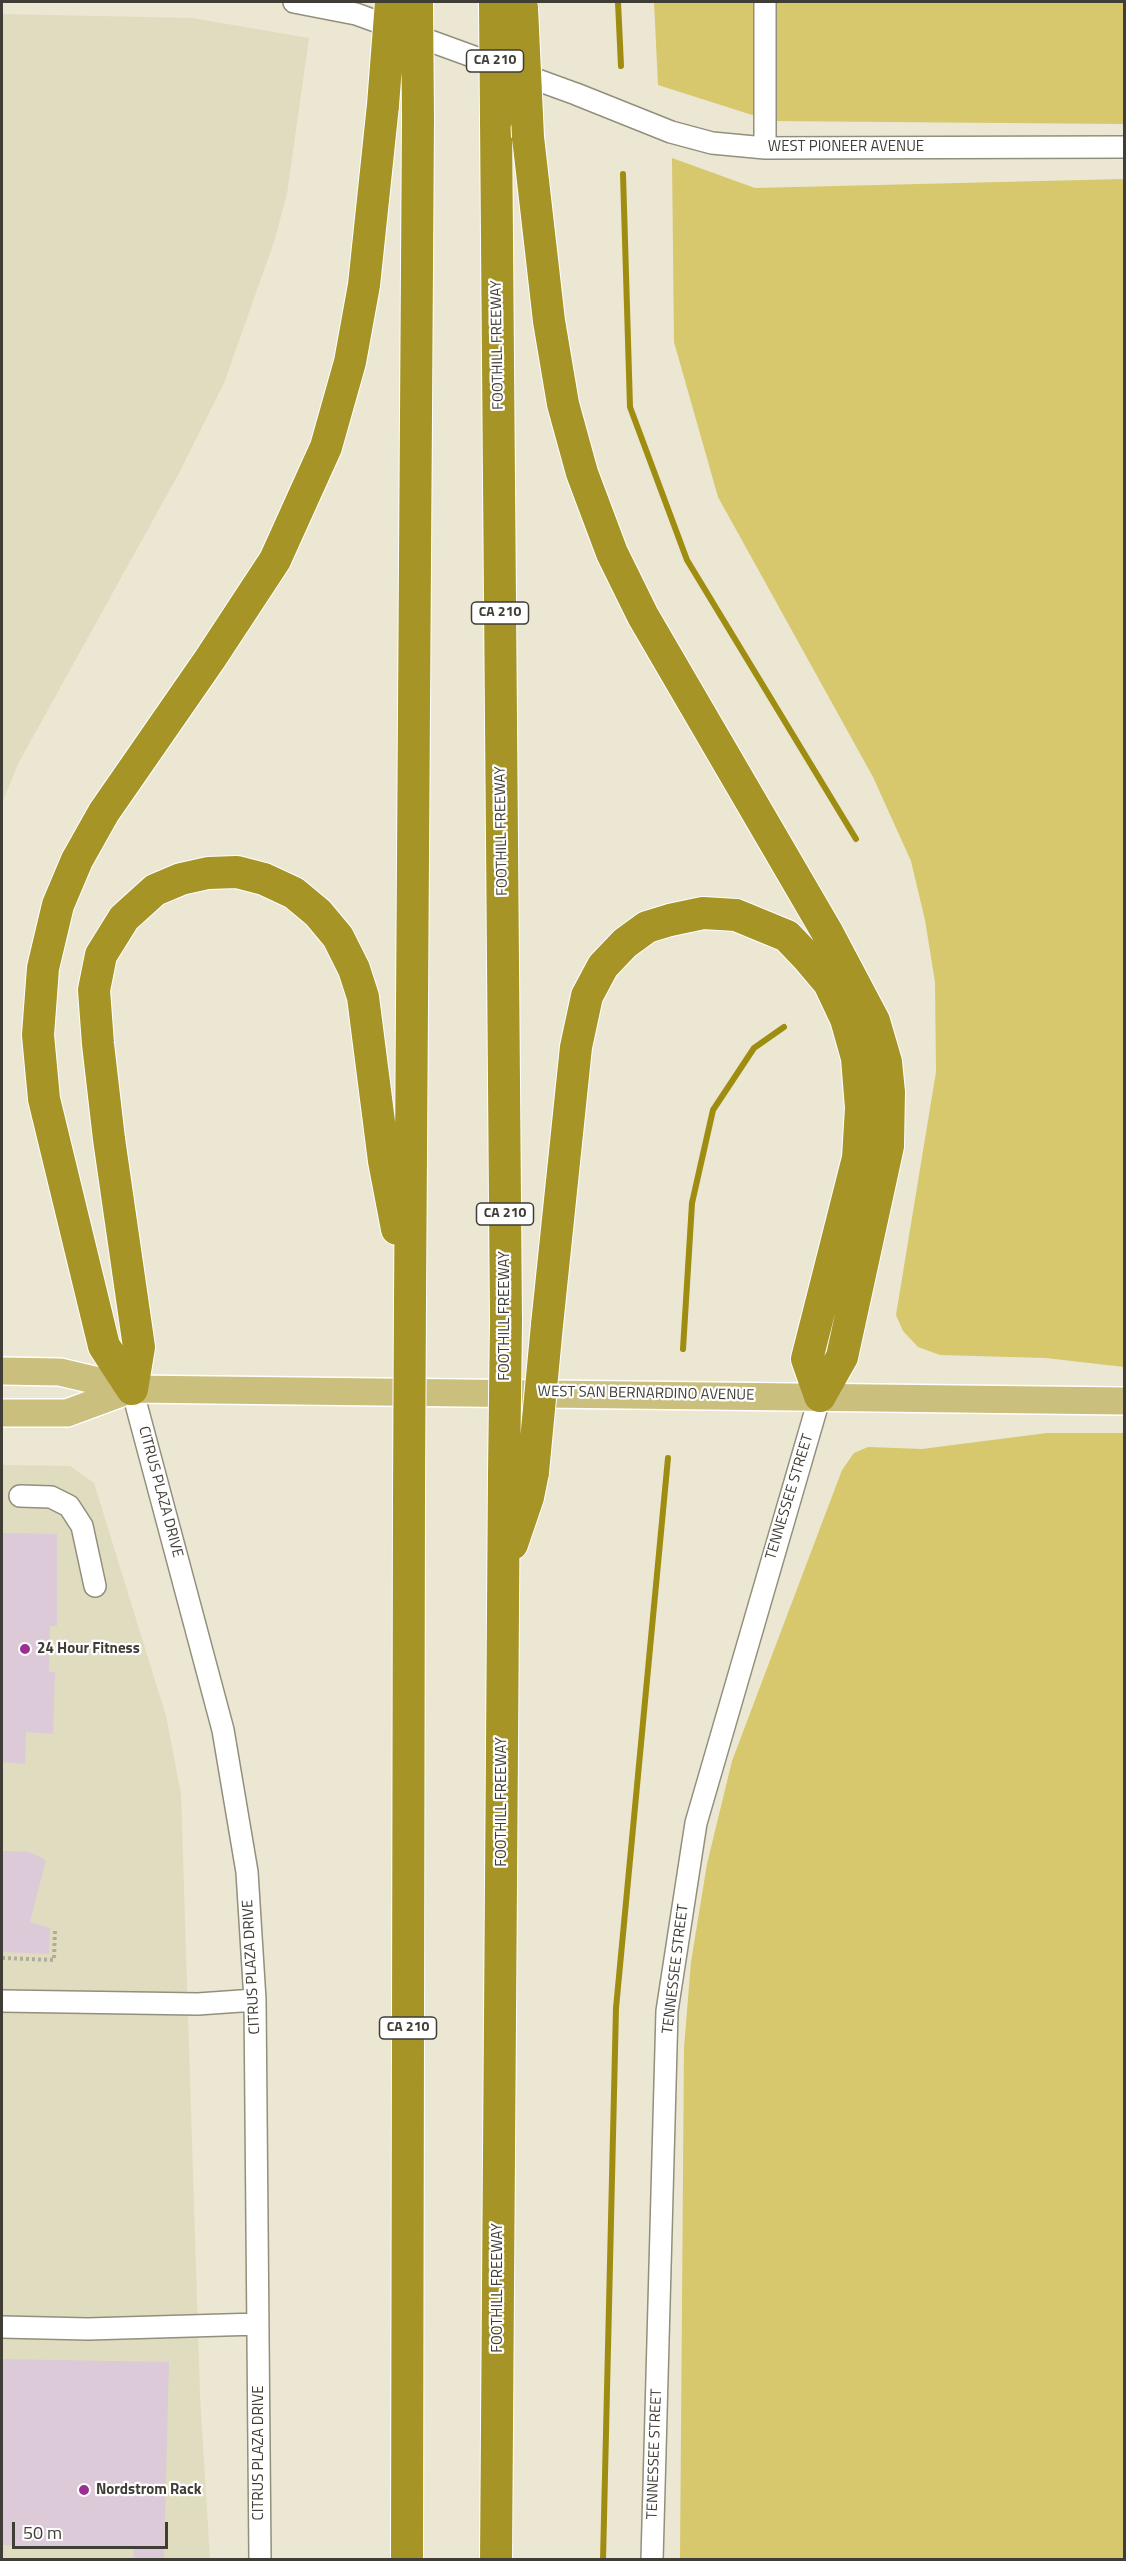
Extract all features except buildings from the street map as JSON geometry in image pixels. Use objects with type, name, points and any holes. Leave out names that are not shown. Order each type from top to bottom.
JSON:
[{"type":"highway","points":[[132,1389],[104,1346],[44,1099],[38,1035],[43,968],[58,905],[77,860],[104,812],[210,659],[275,560],[326,447],[350,363],[364,285],[383,105],[391,2]]},
{"type":"highway","name":"CA 210","points":[[407,2559],[409,1496],[417,2]]},
{"type":"highway","points":[[513,4],[549,321],[563,404],[582,473],[612,553],[643,616],[832,942],[874,1021],[886,1062],[889,1092],[888,1146],[842,1357],[820,1396]]},
{"type":"highway","name":"FOOTHILL FREEWAY","points":[[496,2559],[503,1571],[519,1473],[506,1321],[496,120],[513,4]]},
{"type":"highway","points":[[132,1389],[139,1347],[109,1139],[94,990],[101,955],[124,918],[155,890],[181,879],[208,873],[237,872],[264,879],[294,893],[318,913],[338,937],[354,969],[363,997],[384,1161],[411,1301]]},
{"type":"highway","points":[[519,1473],[547,1325],[576,1047],[587,996],[603,966],[624,944],[647,927],[670,920],[703,913],[736,915],[787,936],[829,983],[846,1019],[857,1058],[861,1108],[858,1158],[807,1359],[820,1396]]},
{"type":"main road","points":[[2,1371],[60,1372],[132,1389]]},
{"type":"main road","points":[[2,1413],[67,1413],[132,1389]]},
{"type":"main road","name":"WEST SAN BERNARDINO AVENUE","points":[[132,1389],[1125,1401]]},
{"type":"street","name":"WEST PIONEER AVENUE","points":[[294,2],[356,14],[576,94],[671,132],[712,143],[765,148],[1125,147]]},
{"type":"street","points":[[765,2],[765,148]]},
{"type":"street","name":"CITRUS PLAZA DRIVE","points":[[132,1389],[223,1730],[247,1872],[255,2000],[260,2559]]},
{"type":"street","name":"TENNESSEE STREET","points":[[652,2559],[668,2011],[696,1823],[820,1396]]},
{"type":"street","points":[[20,1496],[51,1497],[69,1506],[82,1526],[95,1586]]},
{"type":"street","points":[[2,2001],[198,2004],[255,2000]]},
{"type":"street","points":[[2,2326],[88,2329],[258,2324]]},
{"type":"path","points":[[2,1958],[54,1960],[55,1928]]},
{"type":"shaded area","points":[[654,2],[1124,2],[1124,124],[771,121],[658,85]]},
{"type":"shaded area","points":[[2,14],[192,18],[309,38],[287,194],[274,242],[224,383],[178,475],[19,762],[2,803]]},
{"type":"shaded area","points":[[672,158],[755,188],[1124,179],[1124,1367],[1046,1358],[940,1355],[918,1347],[903,1331],[896,1315],[936,1072],[935,982],[925,920],[911,861],[873,777],[718,497],[674,342]]},
{"type":"shaded area","points":[[1047,1433],[1124,1433],[1124,2559],[680,2559],[684,2048],[691,1962],[707,1864],[732,1761],[842,1470],[854,1453],[868,1447],[922,1449]]},
{"type":"shaded area","points":[[2,1465],[70,1466],[94,1483],[166,1716],[181,1794],[200,2396],[210,2559],[2,2560]]},
{"type":"waterway","points":[[618,2],[621,66]]},
{"type":"waterway","points":[[623,174],[630,407],[687,560],[856,839]]},
{"type":"waterway","points":[[683,1349],[692,1203],[713,1110],[754,1048],[784,1027]]},
{"type":"waterway","points":[[603,2560],[616,2008],[668,1458]]},
{"type":"place","name":"24 Hour Fitness","points":[[25,1649]]},
{"type":"place","name":"Nordstrom Rack","points":[[84,2490]]}]
